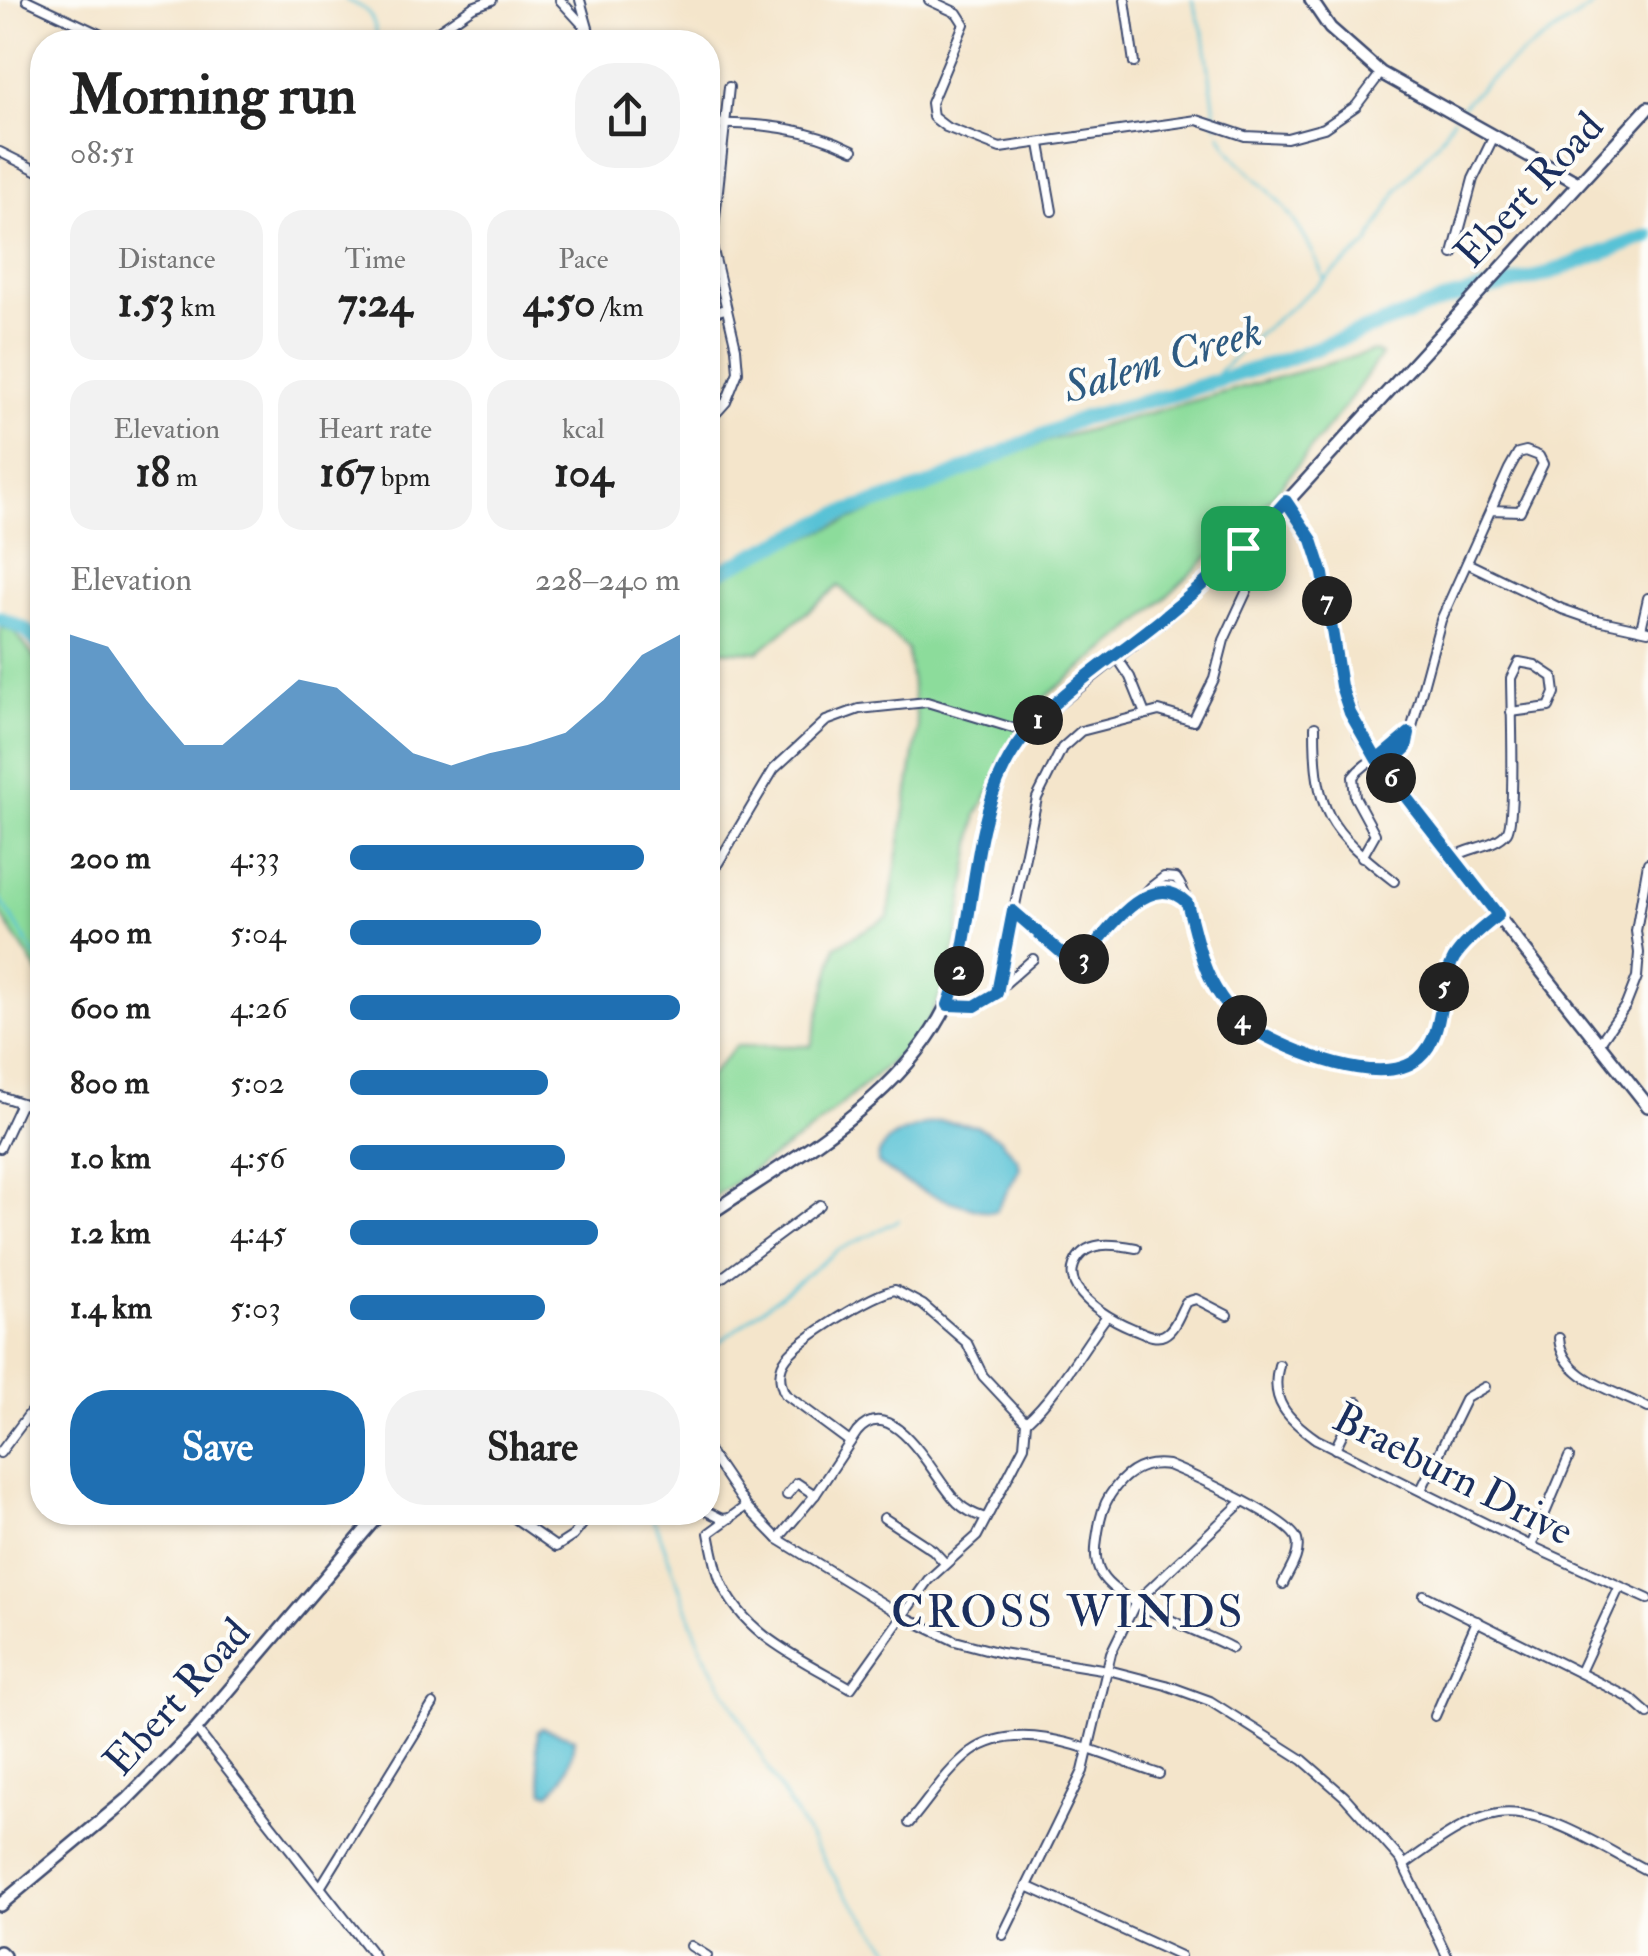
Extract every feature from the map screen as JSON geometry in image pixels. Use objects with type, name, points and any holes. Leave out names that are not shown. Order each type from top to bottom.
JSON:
[{"type":"main road","points":[[1311,0],[1330,28],[1382,73],[1578,183]]},
{"type":"main road","name":"Ebert Road","points":[[720,1206],[878,1093],[914,1055],[948,1005],[968,933],[990,801],[1002,771],[1026,732],[1216,574],[1648,108]]},
{"type":"main road","points":[[1286,501],[1312,540],[1323,574],[1341,686],[1350,713],[1381,764],[1452,858],[1648,1106]]},
{"type":"main road","name":"Ebert Road","points":[[0,1905],[126,1800],[196,1728],[370,1525]]},
{"type":"street","points":[[27,0],[91,30]]},
{"type":"street","points":[[465,0],[474,7]]},
{"type":"street","points":[[440,30],[492,0]]},
{"type":"street","points":[[560,0],[586,29]]},
{"type":"street","points":[[580,0],[586,29]]},
{"type":"street","points":[[929,0],[957,13],[964,24],[932,103],[933,116],[946,127],[1000,148],[1197,120],[1245,136],[1287,138],[1324,128],[1356,106],[1382,73]]},
{"type":"street","points":[[1125,0],[1134,62]]},
{"type":"street","points":[[720,165],[729,88]]},
{"type":"street","points":[[720,124],[780,126],[834,140],[853,150]]},
{"type":"street","points":[[1453,254],[1473,179],[1494,136]]},
{"type":"street","points":[[1040,144],[1052,210]]},
{"type":"street","points":[[0,152],[30,166]]},
{"type":"street","points":[[720,285],[738,372],[720,409]]},
{"type":"street","points":[[720,310],[725,309]]},
{"type":"street","points":[[1362,857],[1376,834],[1355,797],[1353,776],[1361,766],[1381,764],[1406,748],[1441,620],[1467,562],[1491,510],[1518,452],[1539,456],[1543,464],[1520,511],[1491,510]]},
{"type":"street","points":[[1467,562],[1562,609],[1645,630],[1648,598]]},
{"type":"street","points":[[997,993],[1038,798],[1062,748],[1081,731],[1159,711],[1193,720],[1214,679],[1224,640],[1256,571]]},
{"type":"street","points":[[1116,656],[1130,677],[1145,714]]},
{"type":"street","points":[[1452,858],[1503,837],[1512,824],[1511,712],[1511,678],[1520,662],[1535,664],[1553,676],[1555,693],[1549,708],[1511,712]]},
{"type":"street","points":[[720,860],[774,769],[826,720],[858,709],[927,702],[1026,732]]},
{"type":"street","points":[[1315,727],[1317,780],[1329,820],[1340,837],[1394,881]]},
{"type":"street","points":[[1600,1044],[1626,1005],[1637,977],[1640,953],[1636,931],[1648,863]]},
{"type":"street","points":[[1013,911],[1078,967],[1150,886],[1170,876],[1180,882],[1212,985],[1236,1016],[1297,1049],[1371,1072],[1401,1068],[1419,1058],[1438,1023],[1446,976],[1455,957],[1498,915]]},
{"type":"street","points":[[1146,894],[1168,892],[1187,903]]},
{"type":"street","points":[[948,1005],[975,1006],[997,993],[1033,959]]},
{"type":"street","points":[[0,1096],[30,1106]]},
{"type":"street","points":[[0,1148],[21,1103]]},
{"type":"street","points":[[720,1279],[820,1205]]},
{"type":"street","points":[[1136,1248],[1094,1246],[1082,1253],[1074,1265],[1076,1287],[1106,1317],[1154,1337],[1164,1336],[1186,1302],[1196,1299],[1227,1315]]},
{"type":"street","points":[[850,1442],[785,1394],[780,1382],[782,1366],[788,1356],[817,1334],[876,1296],[895,1290],[923,1305],[966,1343],[983,1376],[1026,1422]]},
{"type":"street","points":[[746,1506],[709,1533],[720,1579],[734,1606],[767,1639],[851,1688],[944,1562],[977,1536],[1024,1446],[1026,1422],[1047,1404],[1106,1317]]},
{"type":"street","points":[[1560,1338],[1560,1351],[1571,1368],[1648,1408]]},
{"type":"street","name":"Braeburn Drive","points":[[1278,1365],[1273,1386],[1298,1426],[1531,1546],[1648,1599]]},
{"type":"street","points":[[1421,1490],[1466,1398],[1485,1387]]},
{"type":"street","points":[[1335,1448],[1358,1402]]},
{"type":"street","points":[[0,1452],[30,1413]]},
{"type":"street","points":[[778,1538],[815,1496],[864,1422],[888,1424],[912,1441],[958,1503],[986,1518]]},
{"type":"street","points":[[1531,1546],[1568,1457]]},
{"type":"street","points":[[1232,1648],[1116,1592],[1099,1573],[1096,1558],[1104,1504],[1118,1483],[1136,1468],[1152,1463],[1168,1465],[1292,1530],[1298,1552],[1283,1584]]},
{"type":"street","points":[[720,1468],[746,1506],[778,1538],[903,1616],[955,1641],[1001,1653],[1108,1670],[1210,1701],[1260,1731],[1303,1760],[1381,1834],[1404,1865],[1447,1956]]},
{"type":"street","points":[[787,1495],[797,1483],[815,1496]]},
{"type":"street","points":[[1002,1934],[1083,1770],[1111,1653],[1136,1602],[1243,1501]]},
{"type":"street","points":[[720,1518],[731,1518]]},
{"type":"street","points":[[884,1518],[933,1550],[944,1562]]},
{"type":"street","points":[[525,1525],[556,1547],[582,1525]]},
{"type":"street","points":[[1580,1672],[1619,1588]]},
{"type":"street","points":[[1424,1595],[1630,1698],[1648,1714]]},
{"type":"street","points":[[1435,1716],[1476,1621]]},
{"type":"street","points":[[321,1886],[433,1704]]},
{"type":"street","points":[[196,1728],[374,1956]]},
{"type":"street","points":[[908,1824],[971,1752],[1006,1737],[1026,1736],[1160,1774]]},
{"type":"street","points":[[1404,1865],[1452,1834],[1500,1814],[1552,1823],[1648,1872]]},
{"type":"street","points":[[1027,1886],[1180,1956]]},
{"type":"street","points":[[692,1946],[707,1956]]},
{"type":"green space","points":[[1374,351],[1381,355],[1271,498],[1141,621],[1043,699],[977,814],[951,973],[921,1036],[813,1129],[720,1193],[720,1064],[736,1046],[811,1046],[836,946],[888,917],[918,729],[907,649],[839,586],[758,652],[720,650],[720,578],[792,543],[1047,441]]},
{"type":"green space","points":[[0,626],[15,632],[30,652],[30,959],[0,913]]},
{"type":"water","points":[[940,1121],[976,1126],[999,1138],[1018,1160],[1020,1168],[996,1211],[930,1194],[878,1163],[879,1153],[891,1139]]},
{"type":"water","points":[[542,1728],[574,1738],[568,1768],[550,1793],[544,1791],[538,1761],[538,1731]]},
{"type":"waterway","points":[[346,0],[370,15],[376,30]]},
{"type":"waterway","points":[[1192,0],[1204,35],[1217,125]]},
{"type":"waterway","points":[[1458,111],[1508,65],[1601,0]]},
{"type":"waterway","points":[[1206,384],[1262,331],[1368,244],[1398,189],[1453,118]]},
{"type":"waterway","points":[[1220,133],[1235,157],[1295,222],[1324,279]]},
{"type":"waterway","name":"Salem Creek","points":[[720,571],[837,515],[925,487],[1082,418],[1284,360],[1449,299],[1541,276],[1648,236]]},
{"type":"waterway","name":"Salem Creek","points":[[0,618],[30,634]]},
{"type":"waterway","points":[[0,898],[30,947]]},
{"type":"waterway","points":[[720,1342],[837,1251],[899,1220]]},
{"type":"waterway","points":[[656,1525],[703,1652],[779,1788],[840,1886],[896,1956]]},
{"type":"district","name":"CROSS WINDS","points":[[1068,1611]]},
{"type":"route","points":[[1286,501],[1312,540],[1323,574],[1341,686],[1360,734],[1377,760],[1409,733],[1406,748],[1384,769],[1498,915],[1455,957],[1446,976],[1431,1042],[1419,1058],[1401,1068],[1371,1072],[1297,1049],[1253,1028],[1236,1016],[1212,985],[1187,903],[1168,892],[1146,894],[1130,906],[1078,967],[1013,911],[997,993],[975,1006],[948,1005],[968,933],[990,801],[1009,757],[1044,714],[1243,548],[1286,501]]}]
